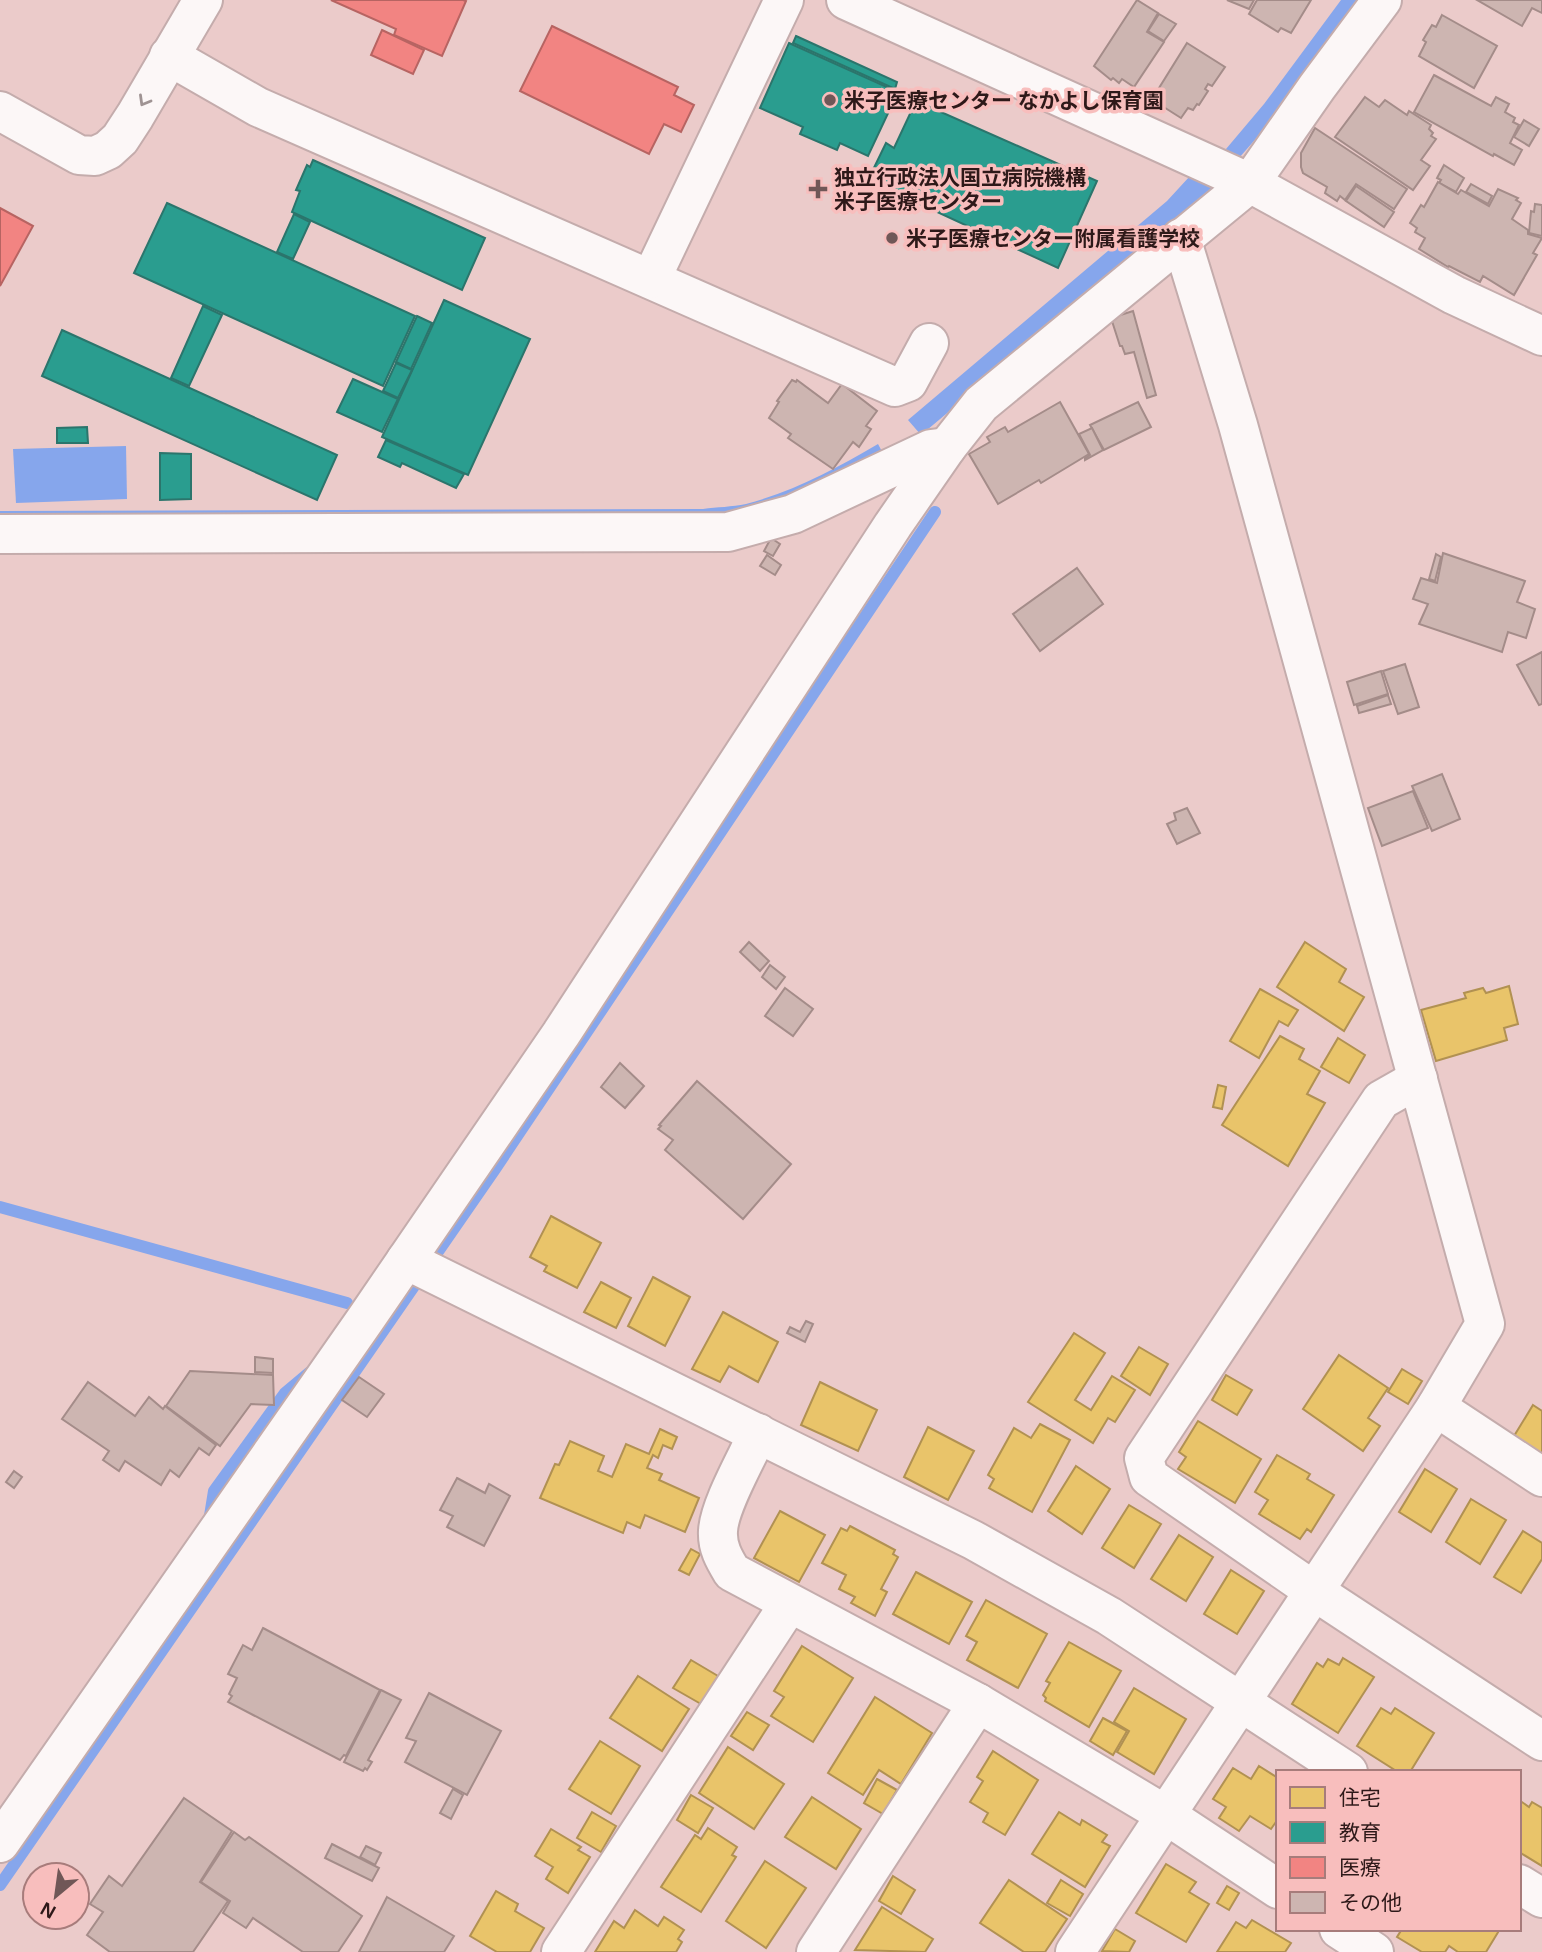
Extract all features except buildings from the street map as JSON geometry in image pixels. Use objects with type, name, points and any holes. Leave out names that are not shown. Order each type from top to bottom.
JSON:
[{"type":"street","points":[[0,111],[79,155],[94,156],[108,149],[120,139],[203,0]]},
{"type":"street","points":[[651,279],[784,0]]},
{"type":"street","points":[[846,0],[918,15],[1250,183],[1454,295],[1542,336]]},
{"type":"street","points":[[0,1843],[561,1034],[892,525],[947,447],[981,404],[1250,183],[1382,0]]},
{"type":"street","points":[[169,56],[258,107],[895,387],[908,382],[929,342]]},
{"type":"street","points":[[1074,1952],[1436,1407],[1485,1324],[1238,425],[1181,238]]},
{"type":"street","points":[[0,534],[728,532],[793,514],[931,449],[947,447]]},
{"type":"street","points":[[1418,1079],[1381,1100],[1144,1458],[1149,1477],[1314,1591],[1542,1741]]},
{"type":"street","points":[[406,1260],[973,1540],[1109,1616],[1345,1770]]},
{"type":"street","points":[[1436,1407],[1542,1477]]},
{"type":"street","points":[[758,1433],[720,1517],[718,1533],[721,1554],[732,1572],[978,1703],[1166,1815],[1276,1888]]},
{"type":"street","points":[[561,1952],[789,1604]]},
{"type":"street","points":[[816,1952],[978,1703]]},
{"type":"street","points":[[1521,1885],[1542,1898]]},
{"type":"street","points":[[1342,1931],[1374,1952]]},
{"type":"water","points":[[1341,0],[1362,0],[1267,126],[1204,198],[921,435],[908,420],[1167,201],[1190,176],[1226,149],[1264,104]]},
{"type":"water","points":[[878,444],[886,459],[719,526],[0,528],[0,511],[703,509],[746,504],[781,493],[830,471]]},
{"type":"water","points":[[126,446],[127,499],[16,503],[13,449]]},
{"type":"waterway","points":[[0,1885],[495,1169],[935,512]]},
{"type":"waterway","points":[[0,1207],[347,1303]]},
{"type":"waterway","points":[[209,1522],[214,1491],[285,1393],[310,1372]]},
{"type":"place","name":"米子医療センター なかよし保育園","points":[[830,100]]},
{"type":"place","name":"独立行政法人国立病院機構 米子医療センター","points":[[818,189]]},
{"type":"place","name":"米子医療センター附属看護学校","points":[[892,238]]}]
